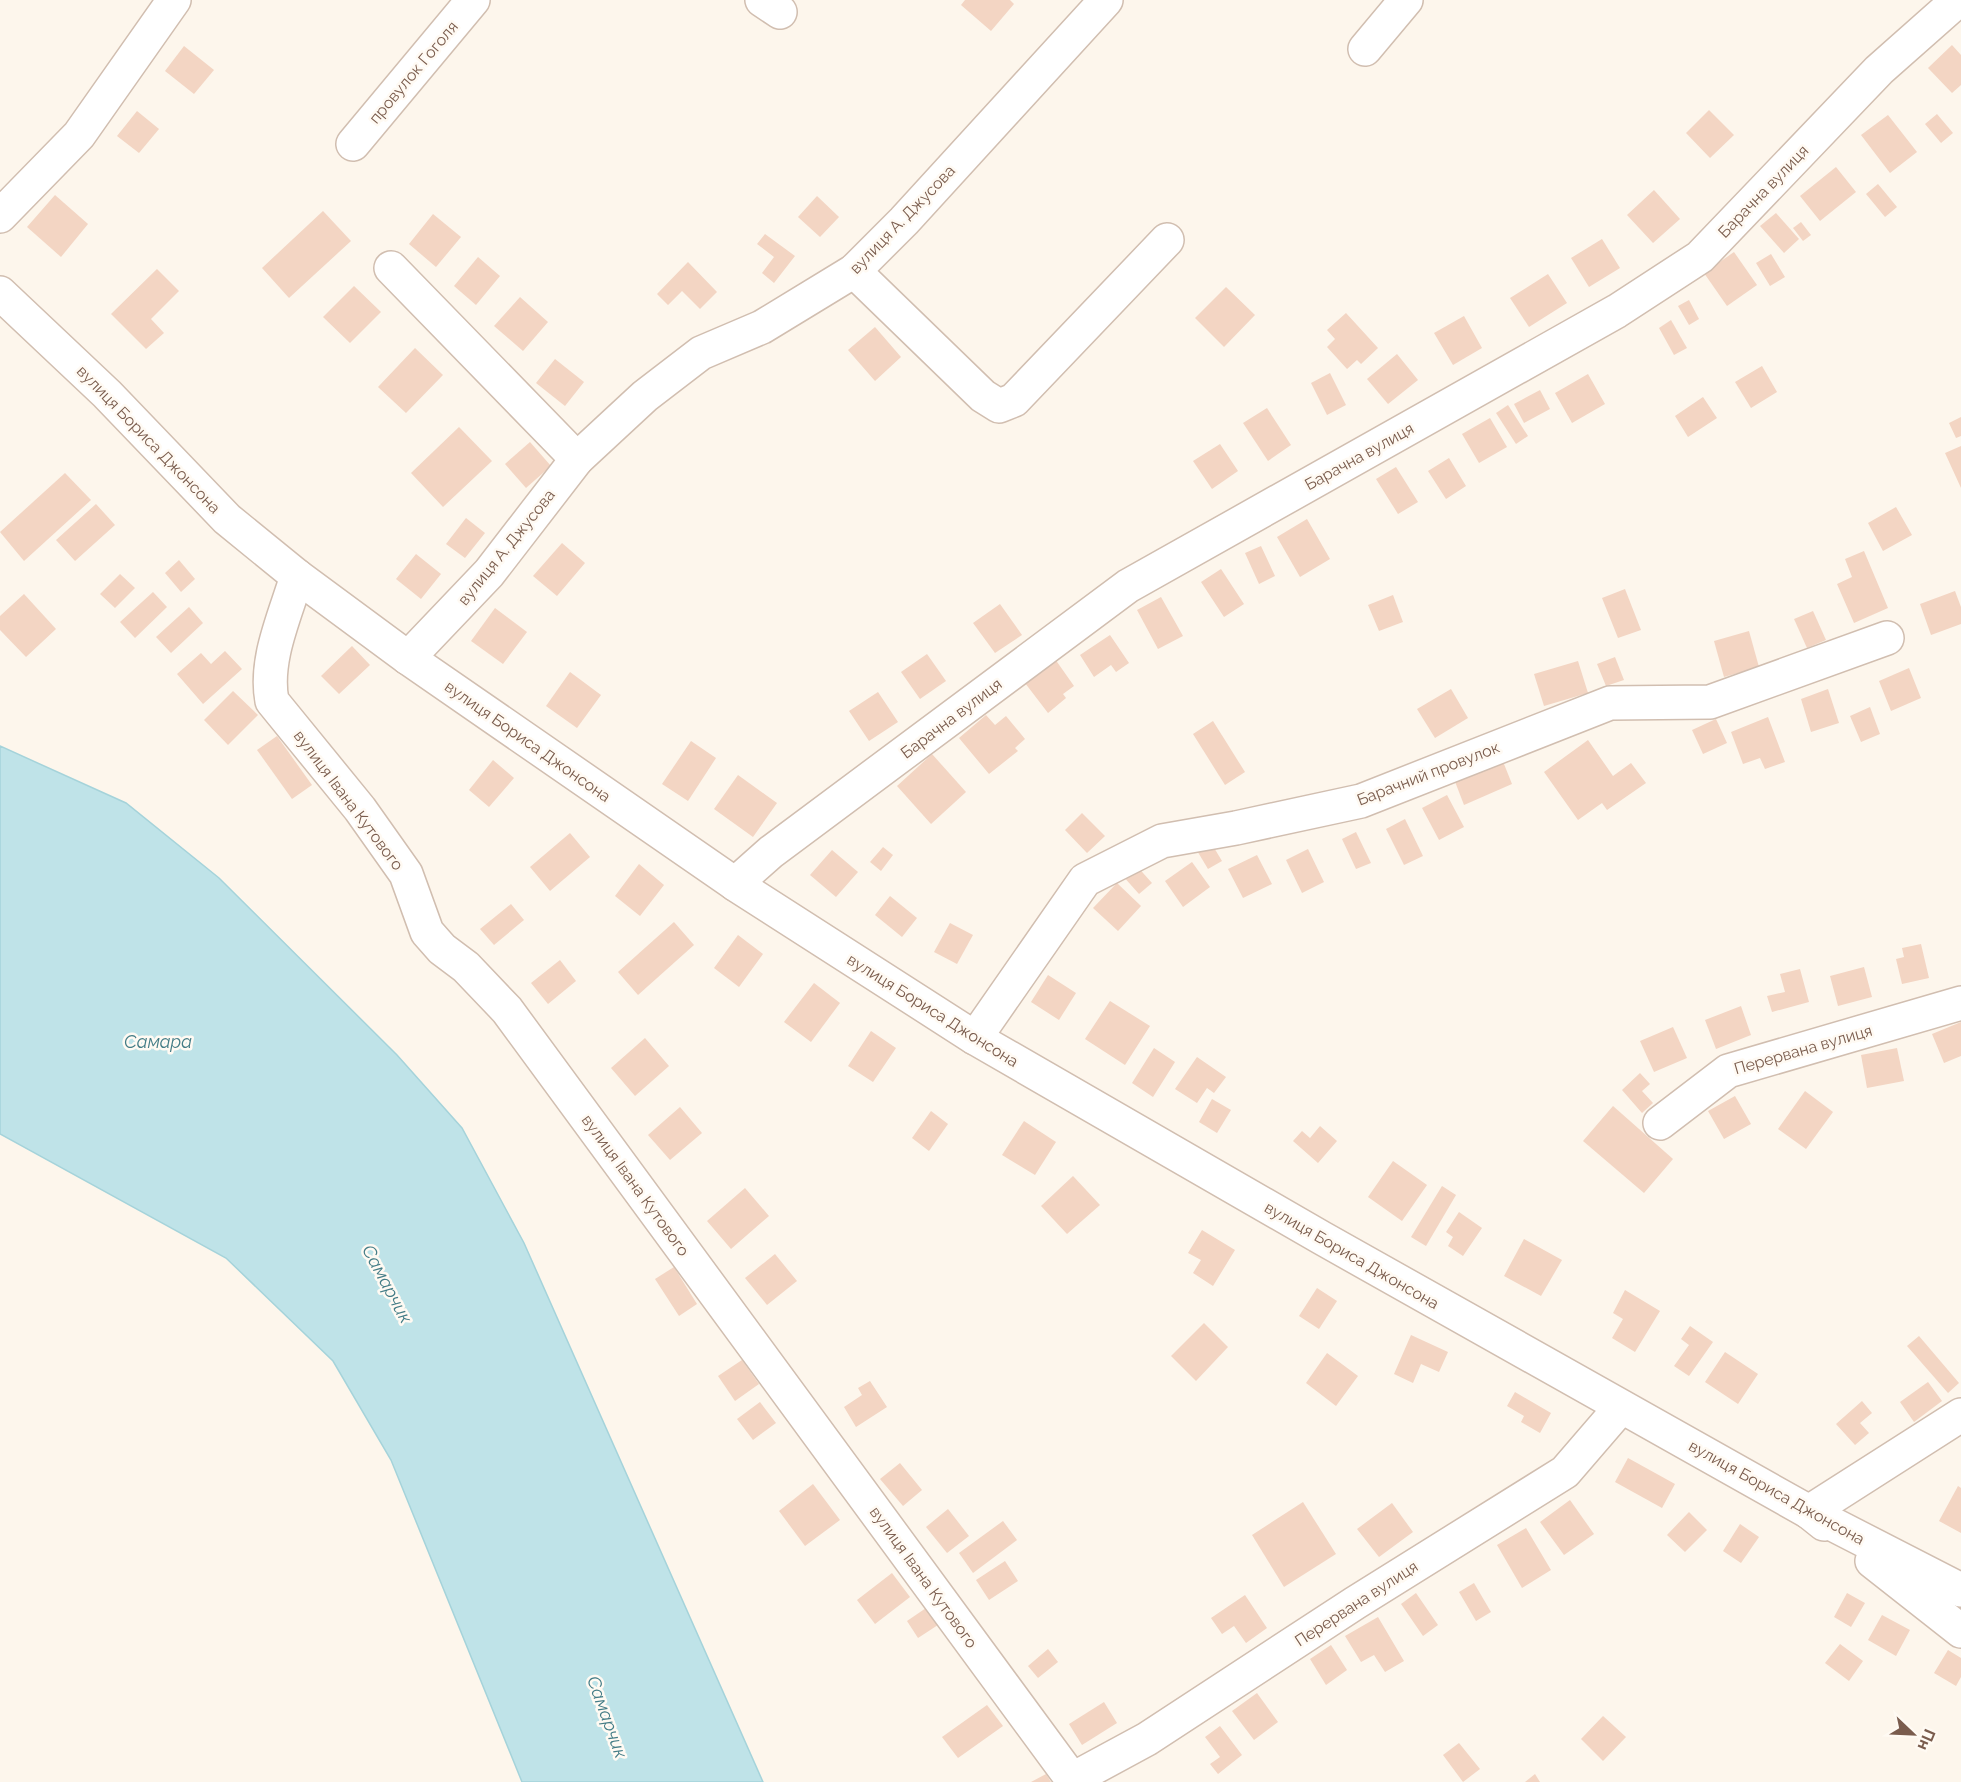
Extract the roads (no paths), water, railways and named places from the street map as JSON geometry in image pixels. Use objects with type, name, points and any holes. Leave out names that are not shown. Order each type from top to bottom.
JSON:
[{"type":"street","points":[[0,216],[79,135],[174,0]]},
{"type":"street","name":"провулок Гоголя","points":[[353,144],[474,0]]},
{"type":"street","name":"вулиця А. Джусова","points":[[408,658],[489,573],[577,459],[645,396],[701,353],[762,327],[854,271],[904,221],[1106,0]]},
{"type":"street","points":[[1365,49],[1406,0]]},
{"type":"street","name":"Барачна вулиця","points":[[735,884],[771,852],[1128,586],[1617,311],[1700,257],[1879,70],[1958,0]]},
{"type":"street","points":[[854,271],[983,396],[999,406],[1014,400],[1167,240]]},
{"type":"street","points":[[391,268],[577,459]]},
{"type":"street","name":"вулиця Бориса Джонсона","points":[[0,293],[107,394],[227,519],[297,576],[408,658],[735,884],[975,1038],[1322,1238],[1809,1512],[1961,1590]]},
{"type":"street","name":"вулиця Івана Кутового","points":[[297,576],[272,659],[268,682],[272,701],[360,808],[406,874],[427,932],[442,949],[466,967],[507,1010],[1074,1781]]},
{"type":"street","name":"Барачний провулок","points":[[975,1038],[1085,880],[1162,841],[1236,828],[1361,801],[1610,703],[1710,702],[1887,638]]},
{"type":"street","name":"Перервана вулиця","points":[[1660,1123],[1728,1071],[1961,1003]]},
{"type":"street","name":"Перервана вулиця","points":[[1074,1781],[1147,1739],[1355,1603],[1564,1472],[1621,1407]]},
{"type":"street","points":[[1961,1415],[1809,1512],[1961,1631]]},
{"type":"water","name":"Самара","points":[[0,746],[126,803],[219,878],[397,1055],[462,1128],[524,1243],[763,1782],[522,1782],[391,1460],[333,1361],[226,1258],[0,1134]]},
{"type":"water label","name":"Самарчик","points":[[387,1284]]},
{"type":"water label","name":"Самарчик","points":[[607,1717]]}]
